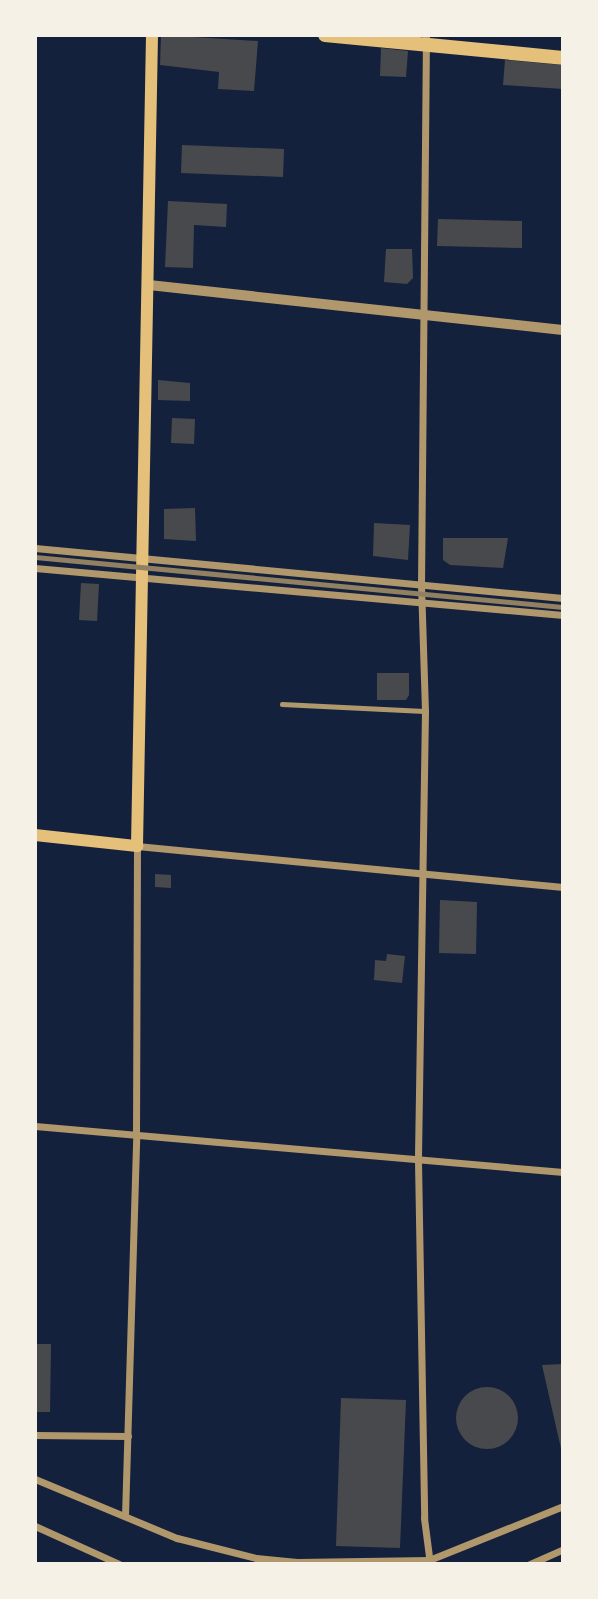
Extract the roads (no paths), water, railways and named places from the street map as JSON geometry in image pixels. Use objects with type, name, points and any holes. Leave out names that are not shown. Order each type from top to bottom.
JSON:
[{"type":"main road","points":[[35,835],[137,846],[152,35]]},
{"type":"main road","points":[[326,35],[426,40],[563,58]]},
{"type":"street","points":[[426,40],[421,584],[425,711],[418,1161],[424,1518],[430,1562]]},
{"type":"street","points":[[149,285],[563,330]]},
{"type":"street","points":[[35,548],[563,598]]},
{"type":"street","points":[[35,568],[421,600],[563,615]]},
{"type":"street","points":[[125,1516],[136,1135],[137,846],[563,887]]},
{"type":"street","points":[[35,1126],[563,1172]]},
{"type":"street","points":[[35,1435],[128,1436]]},
{"type":"street","points":[[35,1479],[177,1538],[256,1558],[358,1564],[430,1562],[563,1506]]},
{"type":"street","points":[[35,1526],[119,1564]]},
{"type":"street","points":[[530,1564],[563,1549]]},
{"type":"lane","points":[[282,704],[425,711]]},
{"type":"railway","points":[[35,557],[563,607]]}]
